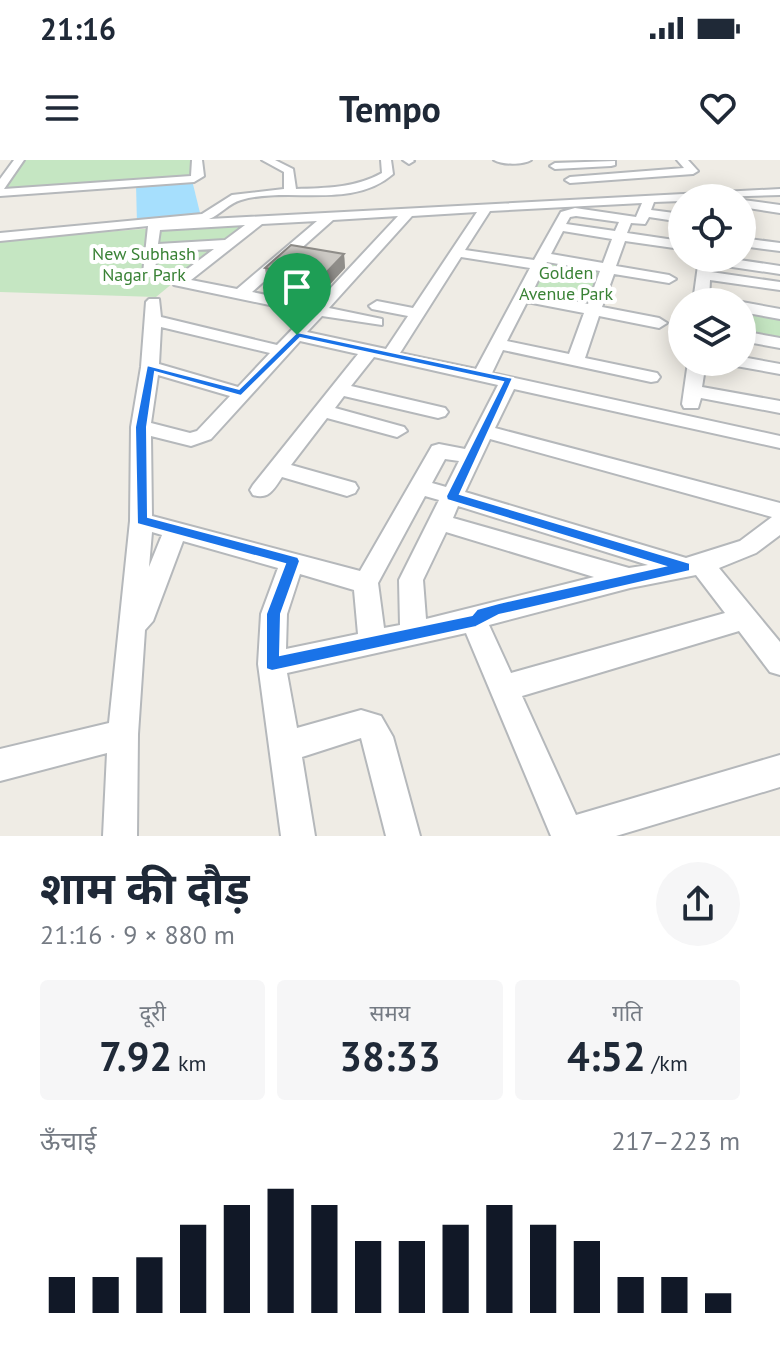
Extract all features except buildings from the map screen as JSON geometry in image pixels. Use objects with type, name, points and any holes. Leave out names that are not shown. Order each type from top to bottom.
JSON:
[{"type":"street","points":[[0,190],[19,160]]},
{"type":"street","points":[[0,190],[194,179],[199,176],[197,160]]},
{"type":"street","points":[[267,160],[289,171],[290,192]]},
{"type":"street","points":[[0,237],[204,217],[215,213],[235,197],[261,199],[290,192],[316,196],[388,174],[386,160]]},
{"type":"street","points":[[499,160],[526,160]]},
{"type":"street","points":[[570,180],[694,170],[682,160]]},
{"type":"street","points":[[552,163],[625,162]]},
{"type":"street","points":[[552,163],[591,202]]},
{"type":"street","points":[[756,196],[780,192]]},
{"type":"street","points":[[148,270],[153,228],[157,226],[591,202],[668,204]]},
{"type":"street","points":[[756,203],[780,209]]},
{"type":"street","points":[[647,206],[668,213]]},
{"type":"street","points":[[482,374],[567,213],[641,221],[647,206]]},
{"type":"street","points":[[490,208],[668,243]]},
{"type":"street","points":[[391,354],[490,208]]},
{"type":"street","points":[[141,427],[199,439],[409,212]]},
{"type":"street","points":[[241,294],[330,216]]},
{"type":"street","points":[[575,361],[626,219]]},
{"type":"street","points":[[756,220],[780,223]]},
{"type":"street","points":[[258,221],[179,282],[320,311],[419,314]]},
{"type":"street","points":[[771,242],[774,270]]},
{"type":"street","points":[[151,248],[228,244]]},
{"type":"street","points":[[191,246],[182,266],[195,268]]},
{"type":"street","points":[[459,253],[609,269],[669,279]]},
{"type":"street","points":[[732,272],[780,286]]},
{"type":"street","points":[[522,296],[659,323]]},
{"type":"street","points":[[756,310],[780,314]]},
{"type":"street","points":[[120,836],[123,734],[134,637],[141,521],[141,427],[150,367],[153,311],[282,351]]},
{"type":"street","points":[[297,335],[780,442]]},
{"type":"street","points":[[756,339],[780,343]]},
{"type":"street","points":[[497,344],[651,377]]},
{"type":"street","points":[[261,490],[371,349]]},
{"type":"street","points":[[756,365],[780,369]]},
{"type":"street","points":[[150,367],[241,393]]},
{"type":"street","points":[[689,421],[695,376]]},
{"type":"street","points":[[414,631],[411,580],[509,380]]},
{"type":"street","points":[[340,389],[438,412]]},
{"type":"street","points":[[693,391],[780,407]]},
{"type":"street","points":[[323,411],[397,431]]},
{"type":"street","points":[[484,431],[780,511]]},
{"type":"street","points":[[372,641],[366,583],[417,486],[439,451],[471,457]]},
{"type":"street","points":[[278,469],[347,488]]},
{"type":"street","points":[[417,486],[693,566],[746,618],[780,663]]},
{"type":"street","points":[[141,521],[366,583]]},
{"type":"street","points":[[439,522],[630,578]]},
{"type":"street","points":[[272,664],[476,620],[482,614],[499,609],[693,566],[748,547],[780,523]]},
{"type":"street","points":[[134,637],[176,530]]},
{"type":"street","points":[[293,561],[274,614],[272,664],[298,836]]},
{"type":"street","points":[[504,688],[746,618]]},
{"type":"street","points":[[476,620],[567,835],[780,771]]},
{"type":"street","points":[[285,747],[361,724],[370,726],[378,737],[403,836]]},
{"type":"street","points":[[0,765],[123,734]]},
{"type":"green space","points":[[21,160],[194,160],[194,178],[0,190]]},
{"type":"green space","name":"New Subhash Nagar Park","points":[[248,221],[156,297],[0,292],[0,240]]},
{"type":"green space","name":"Golden Avenue Park","points":[[543,258],[608,268],[593,307],[523,296]]},
{"type":"green space","points":[[756,310],[780,314],[780,339],[756,335]]},
{"type":"water","points":[[192,180],[201,217],[137,224],[136,184]]},
{"type":"route","points":[[297,335],[509,380],[452,496],[685,567],[499,609],[482,614],[476,620],[272,664],[274,614],[293,561],[141,521],[141,427],[150,367],[241,393],[297,335]]}]
